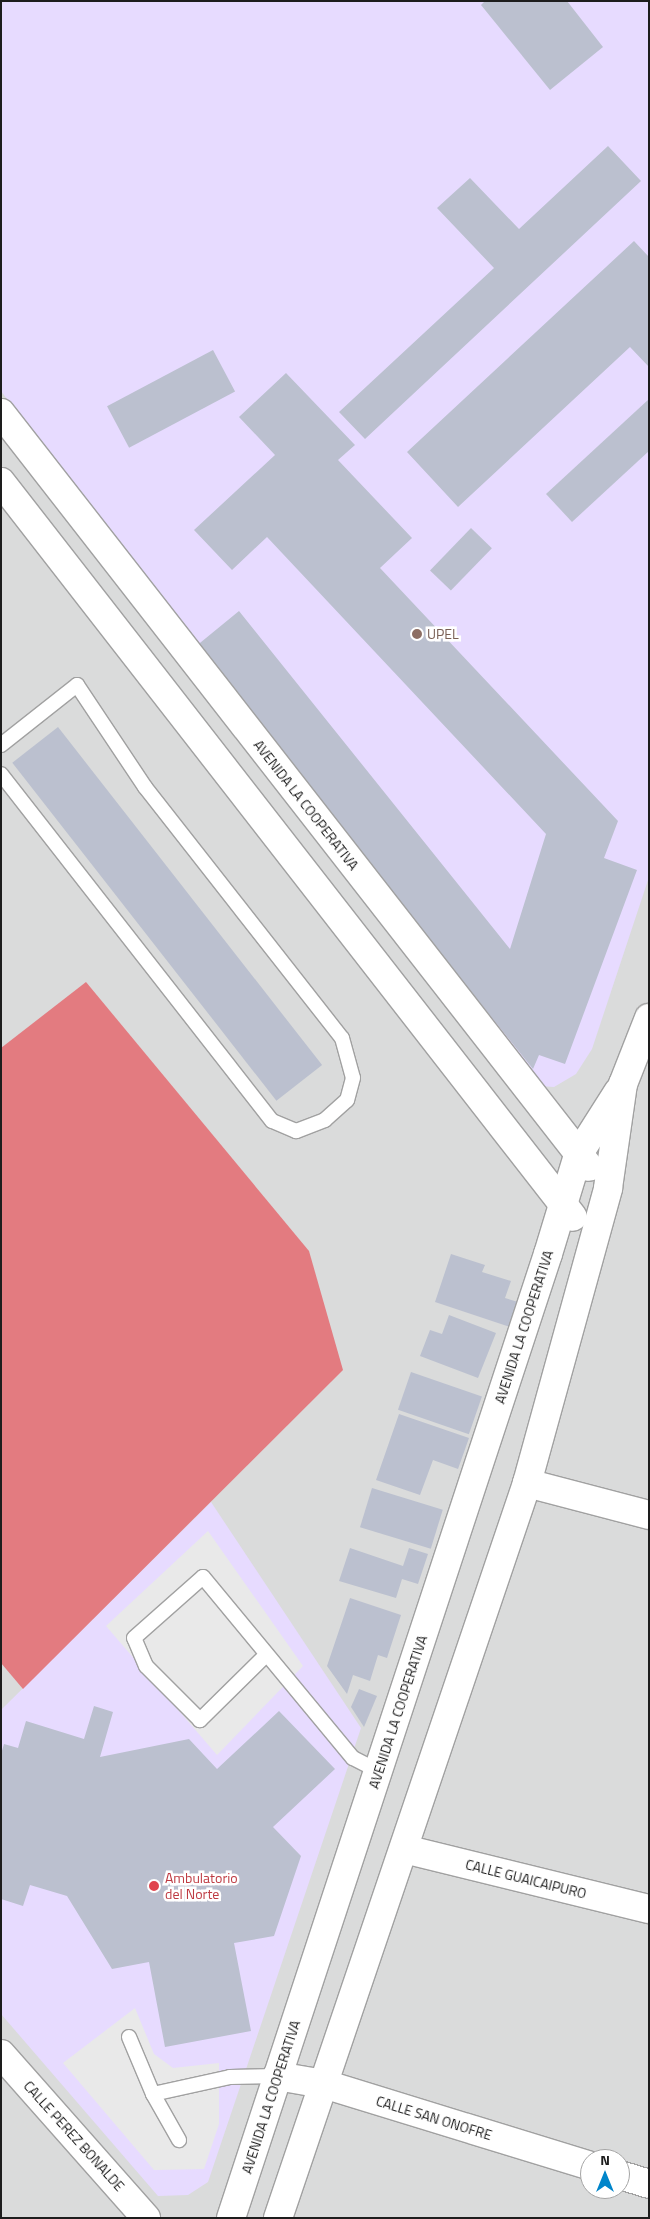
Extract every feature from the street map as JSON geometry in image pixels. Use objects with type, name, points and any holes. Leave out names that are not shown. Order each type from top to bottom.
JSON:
[{"type":"street","name":"AVENIDA LA COOPERATIVA","points":[[1,413],[578,1155],[564,1206],[231,2218]]},
{"type":"street","points":[[1,482],[564,1206],[593,1240]]},
{"type":"street","points":[[608,1188],[578,1155],[623,1084],[649,1018]]},
{"type":"street","points":[[278,2218],[527,1483],[608,1188],[623,1084]]},
{"type":"street","points":[[527,1483],[649,1515]]},
{"type":"street","name":"CALLE GUAICAIPURO","points":[[404,1849],[649,1909]]},
{"type":"street","name":"CALLE PEREZ BONALDE","points":[[1,2054],[146,2218]]},
{"type":"street","name":"CALLE SAN ONOFRE","points":[[278,2076],[324,2084],[580,2163]]},
{"type":"street","points":[[630,2178],[649,2184]]},
{"type":"lane","points":[[1,745],[77,685],[145,787],[342,1038],[353,1078],[347,1100],[326,1120],[296,1131],[272,1122],[1,774]]},
{"type":"lane","points":[[266,1655],[200,1720],[146,1666],[134,1638],[203,1577],[353,1758],[378,1771]]},
{"type":"lane","points":[[129,2037],[153,2094],[179,2140]]},
{"type":"lane","points":[[153,2094],[230,2077],[278,2076]]},
{"type":"shaded area","points":[[1,1],[649,1],[649,2218],[1,2218]]},
{"type":"shaded area","name":"UPEL","points":[[1,1],[649,1],[649,877],[592,1049],[576,1074],[554,1087],[525,1085],[1,391]]},
{"type":"shaded area","points":[[86,982],[309,1251],[343,1370],[23,1689],[1,1663],[1,1048]]},
{"type":"shaded area","name":"Ambulatorio del Norte","points":[[211,1502],[361,1728],[208,2182],[188,2195],[158,2196],[1,2014],[1,1710]]},
{"type":"shaded area","points":[[208,1531],[303,1666],[217,1755],[106,1626]]},
{"type":"shaded area","points":[[135,2008],[154,2054],[173,2068],[219,2063],[219,2124],[204,2169],[154,2170],[63,2063]]},
{"type":"building","points":[[485,1],[567,1],[603,47],[550,90],[481,5]]},
{"type":"building","points":[[608,146],[641,181],[365,439],[339,412],[494,268],[437,208],[470,178],[519,229]]},
{"type":"building","points":[[634,241],[649,257],[649,367],[630,347],[458,507],[407,452]]},
{"type":"building","points":[[213,350],[235,391],[129,448],[107,406]]},
{"type":"building","points":[[286,373],[355,445],[338,460],[412,538],[380,568],[618,821],[604,858],[637,870],[565,1064],[539,1055],[533,1069],[195,647],[239,611],[510,949],[546,834],[267,537],[232,570],[194,530],[275,455],[239,417]]},
{"type":"building","points":[[649,399],[649,451],[572,522],[546,494]]},
{"type":"building","points":[[471,528],[492,548],[451,591],[430,570]]},
{"type":"building","points":[[58,727],[322,1065],[276,1101],[12,763]]},
{"type":"building","points":[[451,1254],[485,1265],[482,1272],[511,1281],[505,1298],[518,1302],[510,1327],[435,1302]]},
{"type":"building","points":[[449,1315],[496,1333],[478,1378],[420,1356],[430,1330],[442,1334]]},
{"type":"building","points":[[411,1372],[482,1396],[469,1434],[398,1410]]},
{"type":"building","points":[[399,1414],[469,1438],[458,1469],[433,1460],[420,1495],[376,1480]]},
{"type":"building","points":[[372,1488],[443,1510],[431,1549],[360,1527]]},
{"type":"building","points":[[350,1548],[403,1566],[409,1548],[428,1554],[418,1584],[402,1579],[396,1598],[339,1581]]},
{"type":"building","points":[[350,1598],[401,1615],[387,1658],[378,1655],[370,1681],[353,1675],[347,1694],[327,1666]]},
{"type":"building","points":[[359,1689],[377,1696],[364,1727],[351,1707]]},
{"type":"building","name":"Ambulatorio del Norte","points":[[94,1706],[113,1712],[100,1757],[189,1739],[217,1769],[279,1711],[335,1769],[273,1827],[301,1856],[274,1936],[234,1943],[251,2031],[165,2047],[149,1962],[112,1969],[67,1896],[30,1885],[23,1906],[1,1899],[1,1754],[4,1744],[18,1748],[26,1721],[84,1739]]},
{"type":"place","name":"UPEL","points":[[417,634]]},
{"type":"place","name":"Ambulatorio del Norte","points":[[154,1886]]}]
